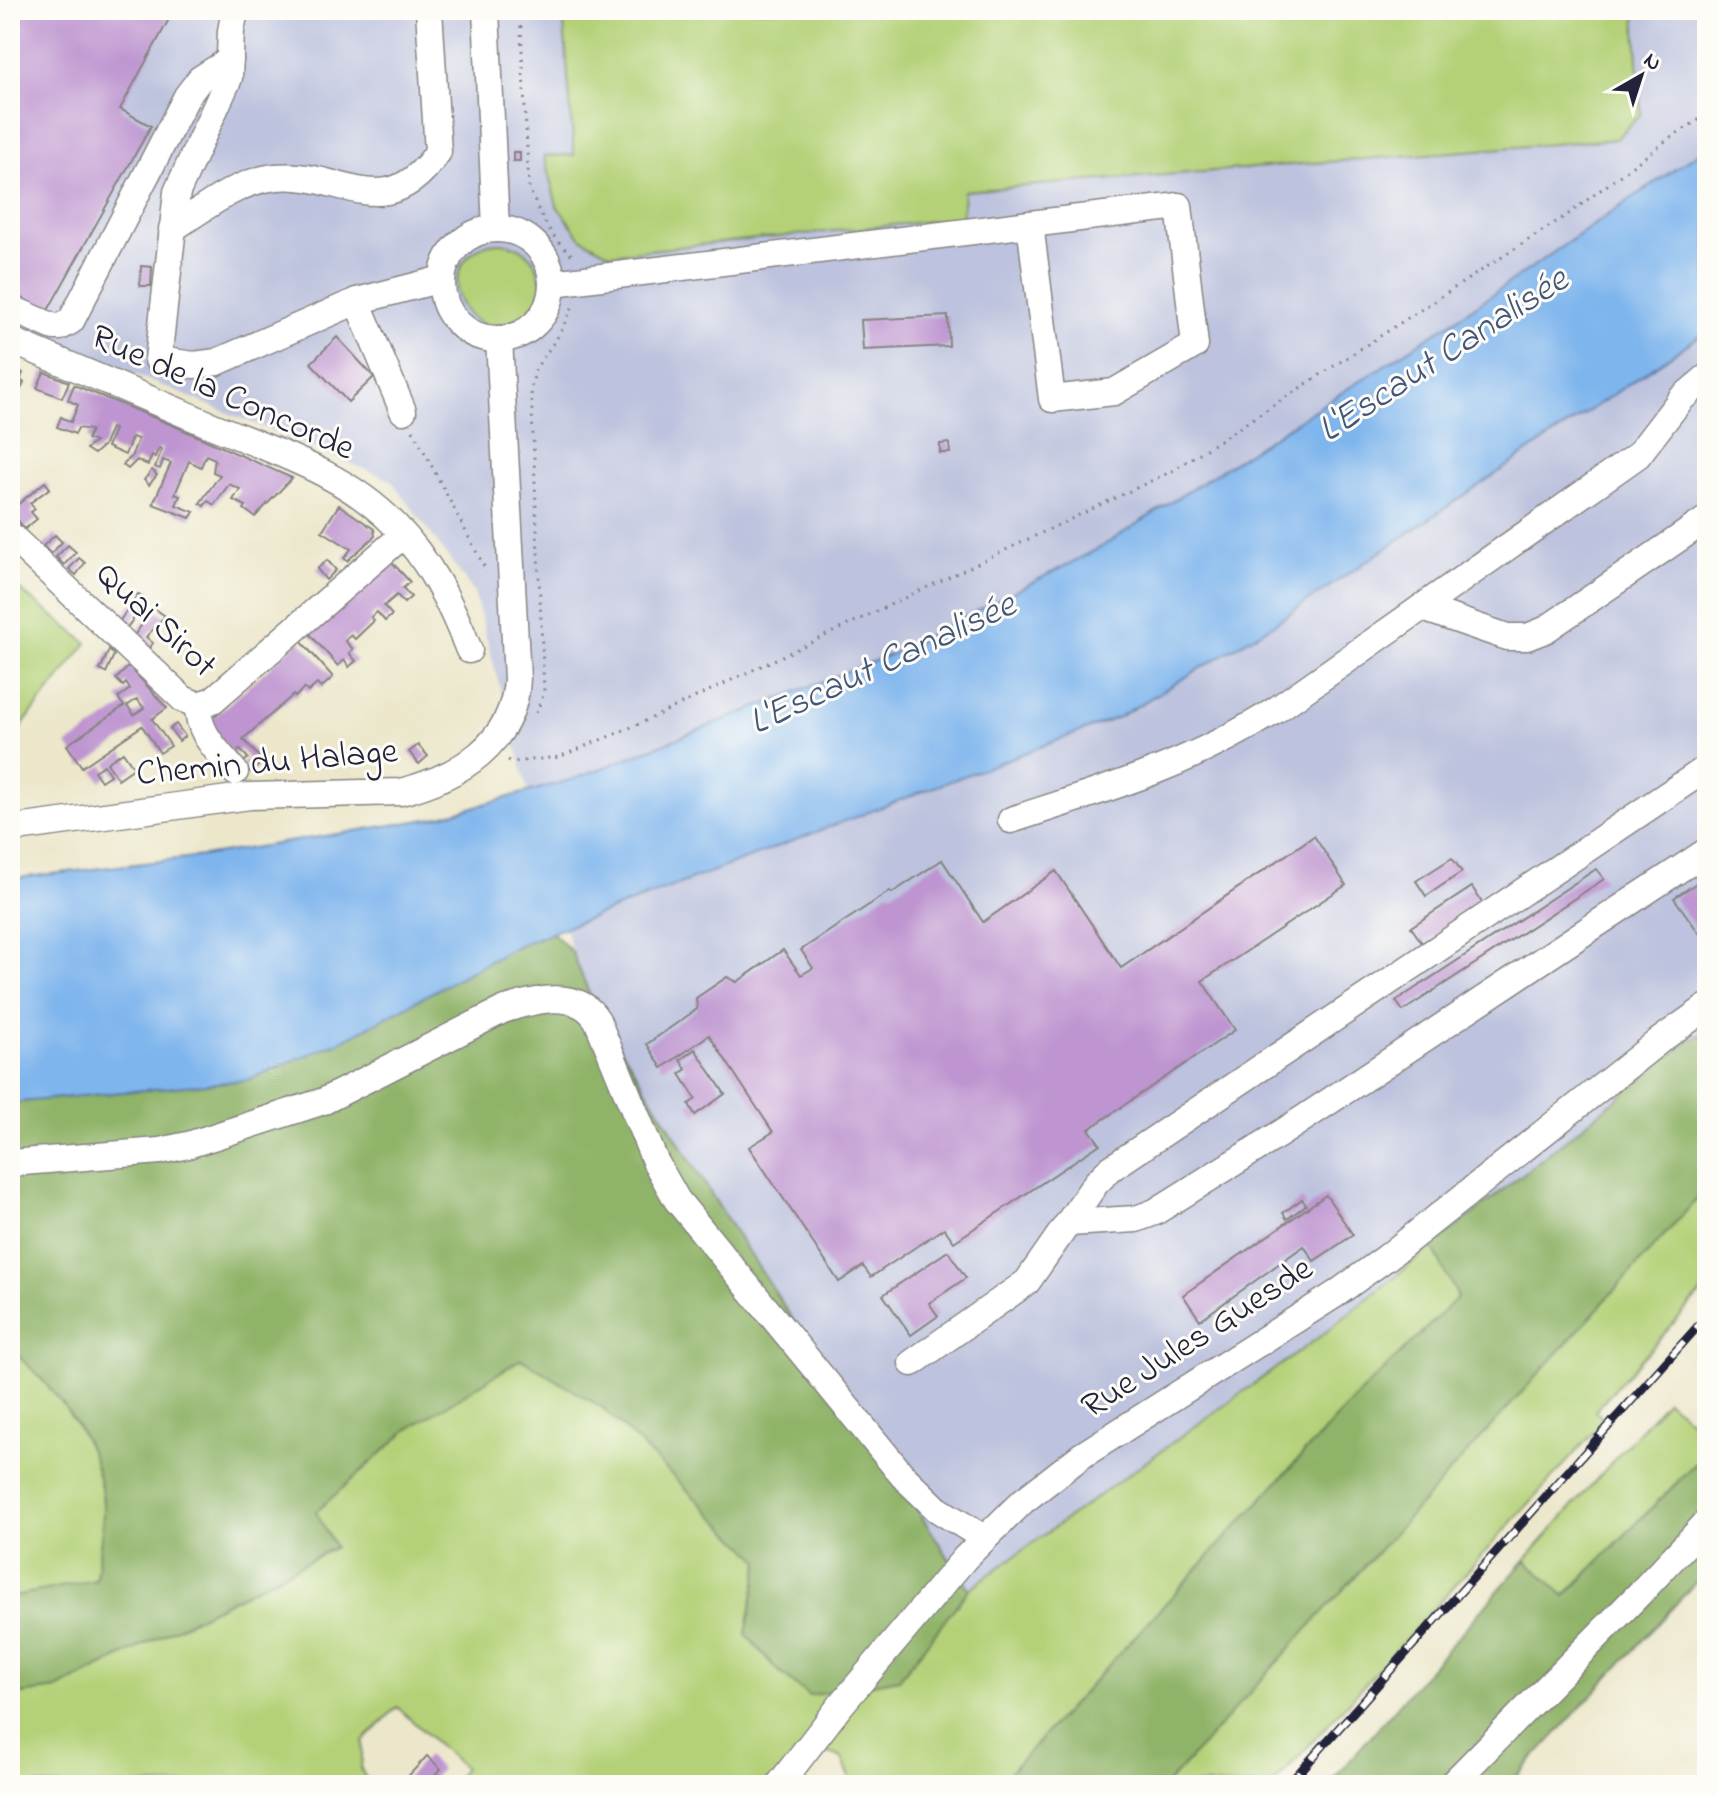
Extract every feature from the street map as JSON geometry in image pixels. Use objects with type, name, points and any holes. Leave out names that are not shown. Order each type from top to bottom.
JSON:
[{"type":"street","points":[[172,229],[241,186],[276,177],[301,177],[375,193],[410,182],[426,169],[438,152],[429,10]]},
{"type":"street","points":[[486,10],[496,229]]},
{"type":"street","points":[[230,14],[229,78],[180,181],[158,360],[194,365],[217,362],[357,301],[442,279]]},
{"type":"street","points":[[10,308],[54,327],[71,321],[187,96],[200,79],[230,60]]},
{"type":"street","points":[[553,283],[580,279],[1030,224],[1179,206],[1195,345],[1114,392],[1052,399],[1030,224]]},
{"type":"street","points":[[496,229],[519,233],[533,242],[547,260],[553,283],[549,306],[540,319],[522,334],[499,339],[476,335],[457,322],[445,302],[442,279],[448,258],[457,246],[475,234],[496,229]]},
{"type":"street","points":[[357,301],[403,411]]},
{"type":"street","name":"Chemin du Halage","points":[[10,829],[242,797],[401,792],[424,786],[458,770],[489,745],[511,713],[517,679],[499,339]]},
{"type":"street","name":"Rue de la Concorde","points":[[10,340],[316,470],[357,494],[403,535],[443,591],[469,650]]},
{"type":"street","points":[[1011,820],[1148,775],[1201,753],[1276,710],[1638,455],[1681,399],[1707,377]]},
{"type":"street","points":[[1423,608],[1507,637],[1536,634],[1707,519]]},
{"type":"street","name":"Quai Sirot","points":[[10,535],[183,699],[198,705],[198,722],[202,731],[235,772]]},
{"type":"street","points":[[198,705],[213,700],[403,535]]},
{"type":"street","points":[[912,1363],[1020,1288],[1039,1267],[1096,1183],[1110,1169],[1707,768]]},
{"type":"street","points":[[1069,1223],[1136,1219],[1155,1212],[1296,1123],[1707,851]]},
{"type":"street","points":[[10,1163],[174,1148],[324,1101],[503,1010],[534,1002],[576,1001],[589,1009],[597,1020],[655,1161],[689,1217],[903,1476],[937,1509],[984,1538]]},
{"type":"street","name":"Rue Jules Guesde","points":[[779,1785],[840,1706],[984,1538],[1016,1507],[1066,1467],[1316,1308],[1386,1258],[1659,1041],[1707,1007]]},
{"type":"street","points":[[1451,1785],[1707,1522]]},
{"type":"path","points":[[520,10],[529,188],[540,215],[553,235],[579,260],[580,279],[575,301],[559,335],[536,368],[531,388],[544,693],[537,711],[527,723]]},
{"type":"path","points":[[489,745],[512,762],[559,757],[639,724],[1172,471],[1570,213],[1671,137],[1707,115]]},
{"type":"path","points":[[403,411],[490,576]]},
{"type":"shaded area","points":[[10,10],[1707,10],[1707,1031],[1686,1043],[1322,1335],[969,1589],[721,1210],[594,1005],[572,952],[474,592],[391,480],[10,323]]},
{"type":"green space","points":[[563,10],[655,10],[670,15],[716,10],[1635,10],[1641,114],[1616,139],[964,191],[962,218],[610,254],[581,238],[557,206],[544,156],[574,155]]},
{"type":"green space","points":[[491,243],[507,243],[523,250],[534,261],[541,285],[538,301],[529,315],[507,327],[491,327],[475,320],[464,309],[457,293],[457,277],[464,261],[475,250]]},
{"type":"green space","points":[[10,582],[87,643],[10,741]]},
{"type":"green space","points":[[553,933],[572,952],[594,1005],[721,1210],[969,1589],[899,1679],[809,1696],[775,1668],[746,1634],[760,1561],[603,1408],[521,1359],[407,1430],[316,1512],[335,1547],[57,1689],[20,1694],[10,1700],[10,1597],[96,1580],[103,1513],[97,1471],[80,1431],[56,1395],[10,1348],[10,1103],[247,1080],[346,1039],[519,945]]},
{"type":"green space","points":[[1707,1031],[1707,1188],[1166,1785],[998,1785],[1354,1399],[1458,1297],[1432,1247],[1686,1043]]},
{"type":"green space","points":[[1707,1188],[1707,1286],[1595,1411],[1605,1420],[1273,1785],[1166,1785]]},
{"type":"green space","points":[[1432,1247],[1459,1297],[1354,1399],[998,1785],[853,1785],[842,1758],[821,1750],[795,1785],[467,1785],[457,1777],[464,1768],[397,1707],[363,1741],[361,1769],[369,1784],[366,1785],[10,1785],[10,1700],[20,1694],[57,1689],[334,1548],[315,1512],[407,1430],[521,1359],[603,1408],[761,1561],[746,1634],[899,1679],[969,1589],[1322,1335]]},
{"type":"green space","points":[[10,1348],[56,1395],[80,1431],[97,1471],[103,1512],[96,1580],[10,1597]]},
{"type":"green space","points":[[1667,1400],[1707,1436],[1707,1452],[1564,1596],[1525,1560]]},
{"type":"green space","points":[[1707,1452],[1707,1570],[1509,1785],[1328,1785],[1525,1560],[1565,1596]]},
{"type":"water","name":"L'Escaut Canalisée","points":[[1707,147],[1707,331],[1274,624],[1119,717],[519,945],[346,1039],[247,1080],[10,1103],[10,879],[203,856],[434,818],[574,779],[892,654],[1098,549],[1455,320]]},
{"type":"building","points":[[10,10],[174,10],[120,109],[151,126],[47,312],[10,291]]},
{"type":"building","points":[[513,152],[520,152],[520,161],[513,161]]},
{"type":"building","points":[[141,266],[152,267],[151,286],[140,286]]},
{"type":"building","points":[[948,316],[949,346],[863,350],[861,320]]},
{"type":"building","points":[[337,337],[374,377],[348,402],[311,363]]},
{"type":"building","points":[[10,367],[23,373],[20,381],[24,382],[15,403],[10,401]]},
{"type":"building","points":[[44,372],[69,382],[62,398],[37,388]]},
{"type":"building","points":[[74,385],[292,478],[255,517],[244,509],[246,506],[233,500],[240,489],[229,484],[214,505],[208,501],[204,506],[200,503],[220,475],[213,472],[215,459],[206,455],[201,467],[189,461],[175,494],[180,496],[176,505],[194,512],[190,518],[153,504],[171,463],[163,460],[160,469],[155,467],[162,449],[159,448],[155,457],[152,455],[148,465],[137,460],[128,469],[123,465],[131,457],[138,439],[132,437],[125,455],[107,447],[114,429],[111,428],[104,445],[94,454],[86,449],[95,442],[87,439],[91,430],[78,428],[75,434],[57,427],[61,417],[71,422],[78,405],[68,400]]},
{"type":"building","points":[[949,443],[950,453],[940,453],[940,444]]},
{"type":"building","points":[[152,470],[157,475],[149,485],[144,480]]},
{"type":"building","points":[[45,482],[50,488],[30,503],[35,509],[31,512],[37,519],[25,529],[10,511]]},
{"type":"building","points":[[339,505],[374,529],[375,536],[347,561],[344,558],[351,549],[322,531]]},
{"type":"building","points":[[55,535],[62,542],[51,554],[43,546]]},
{"type":"building","points":[[68,545],[76,552],[64,565],[56,557]]},
{"type":"building","points":[[79,558],[85,563],[76,575],[69,569]]},
{"type":"building","points":[[327,560],[336,570],[326,580],[317,569]]},
{"type":"building","points":[[390,560],[410,582],[403,588],[411,597],[404,603],[397,595],[384,606],[392,615],[385,621],[377,612],[371,617],[374,621],[355,639],[351,635],[345,641],[353,649],[349,653],[356,661],[349,667],[344,660],[338,666],[309,633]]},
{"type":"building","points":[[138,594],[146,600],[127,628],[119,622]]},
{"type":"building","points":[[154,608],[165,616],[146,637],[153,643],[148,649],[133,637]]},
{"type":"building","points":[[300,640],[333,677],[321,688],[317,684],[308,692],[304,688],[295,697],[293,695],[243,739],[263,761],[251,772],[243,763],[248,758],[240,749],[233,755],[207,723]]},
{"type":"building","points":[[109,650],[114,655],[106,673],[100,670]]},
{"type":"building","points":[[129,666],[167,708],[152,719],[171,746],[160,753],[142,726],[82,767],[67,745],[124,706],[118,698],[130,689],[126,683],[123,686],[116,679]],"holes":[[[137,699],[144,708],[134,715],[127,706]]]},
{"type":"building","points":[[176,724],[185,736],[179,741],[170,729]]},
{"type":"building","points":[[418,745],[428,756],[419,764],[409,752]]},
{"type":"building","points":[[123,752],[134,768],[118,779],[107,763]]},
{"type":"building","points":[[104,765],[110,775],[101,781],[94,771]]},
{"type":"building","points":[[1314,836],[1346,885],[1202,981],[1235,1030],[1089,1129],[1100,1144],[954,1242],[944,1228],[871,1277],[863,1266],[839,1282],[749,1147],[773,1132],[709,1035],[662,1068],[647,1044],[697,1009],[696,998],[727,977],[737,982],[783,950],[801,975],[813,968],[801,950],[942,860],[983,922],[1056,871],[1121,968]]},
{"type":"building","points":[[1452,858],[1462,872],[1426,896],[1416,881]]},
{"type":"building","points":[[1596,869],[1604,879],[1403,1011],[1396,1001]]},
{"type":"building","points":[[1707,876],[1707,944],[1674,898]]},
{"type":"building","points":[[1472,887],[1483,904],[1422,943],[1411,927]]},
{"type":"building","points":[[695,1049],[725,1094],[695,1115],[689,1104],[696,1099],[680,1074],[686,1069],[680,1060]]},
{"type":"building","points":[[1326,1195],[1353,1235],[1314,1261],[1304,1246],[1200,1320],[1183,1295]]},
{"type":"building","points":[[1302,1199],[1306,1205],[1287,1219],[1283,1213]]},
{"type":"building","points":[[948,1251],[966,1278],[929,1303],[938,1316],[911,1335],[883,1295]]},
{"type":"building","points":[[427,1756],[441,1769],[426,1785],[400,1785]]},
{"type":"railway","points":[[1288,1785],[1707,1316]]}]
